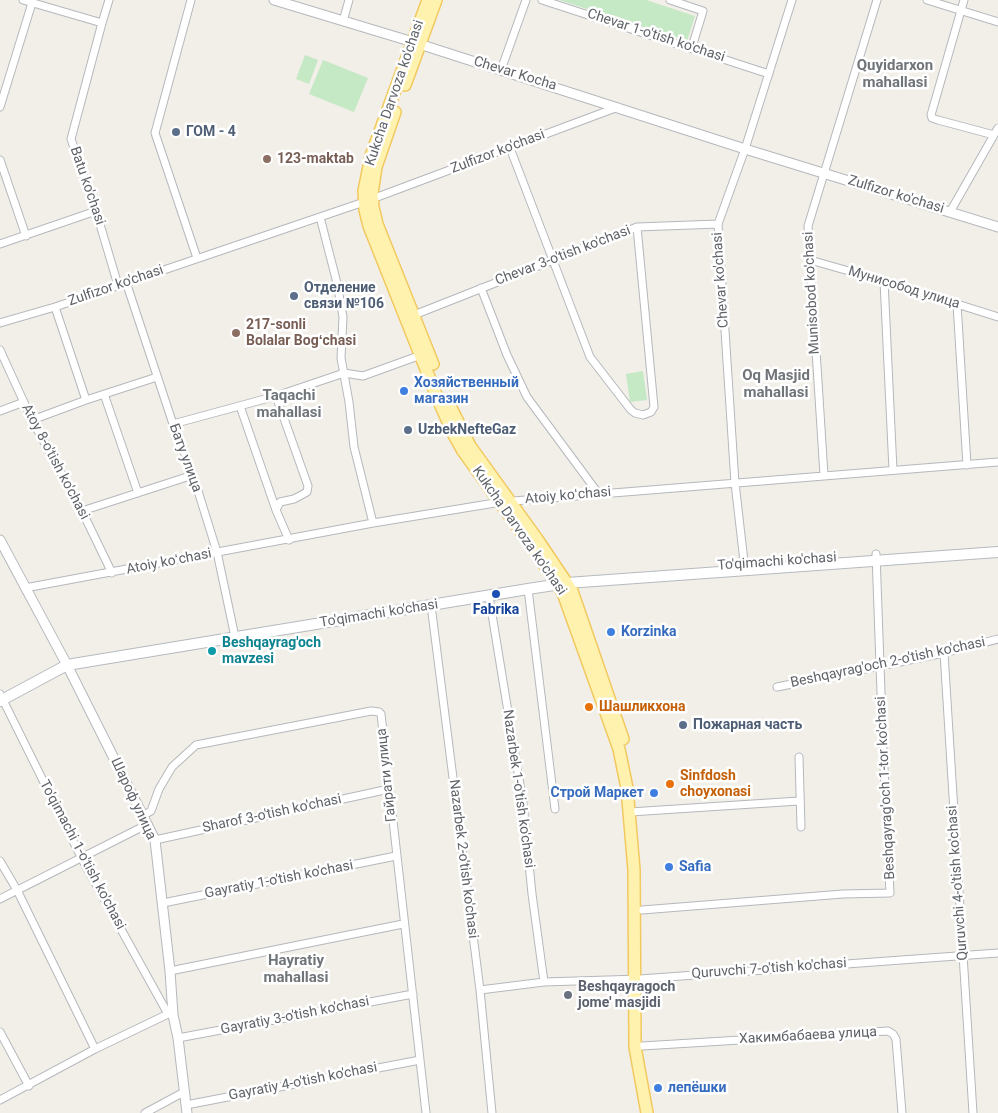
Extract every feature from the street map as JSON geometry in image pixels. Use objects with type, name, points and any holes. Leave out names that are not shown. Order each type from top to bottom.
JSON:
[{"type":"main road","name":"Kukcha Darvoza ko'chasi","points":[[416,43],[428,0]]},
{"type":"main road","name":"Kukcha Darvoza ko'chasi","points":[[436,0],[416,43],[371,156],[364,185],[377,224],[460,430],[506,502],[563,582],[569,606],[619,749],[634,812],[642,910],[634,1047],[648,1113]]},
{"type":"main road","name":"Kukcha Darvoza ko'chasi","points":[[368,201],[369,226],[437,397],[463,451],[506,502]]},
{"type":"main road","name":"To'qimachi ko'chasi","points":[[876,558],[998,545]]},
{"type":"main road","name":"To'qimachi ko'chasi","points":[[1,698],[67,665],[563,582],[744,567],[998,552]]},
{"type":"main road","name":"Kukcha Darvoza ko'chasi","points":[[634,812],[637,979],[642,1046],[654,1113]]},
{"type":"street","points":[[23,0],[102,23]]},
{"type":"street","name":"Batu ko'chasi","points":[[109,0],[71,139],[96,211],[118,285]]},
{"type":"street","points":[[191,0],[155,133],[197,258]]},
{"type":"street","points":[[274,0],[416,43]]},
{"type":"street","points":[[343,20],[349,0]]},
{"type":"street","points":[[501,70],[526,0]]},
{"type":"street","name":"Chevar 1-o'tish ko'chasi","points":[[542,0],[692,47],[769,74]]},
{"type":"street","points":[[670,0],[703,11],[692,47]]},
{"type":"street","name":"Chevar ko'chasi","points":[[744,567],[735,483],[718,224],[745,149],[792,0]]},
{"type":"street","name":"Munisobod ko'chasi","points":[[824,475],[809,222],[877,0]]},
{"type":"street","points":[[927,0],[998,22]]},
{"type":"street","points":[[950,212],[996,132],[932,118],[931,115],[964,0]]},
{"type":"street","points":[[0,107],[32,3]]},
{"type":"street","name":"Chevar Kocha","points":[[416,43],[618,107]]},
{"type":"street","name":"Zulfizor ko'chasi","points":[[0,323],[55,307],[368,201],[618,107],[745,149],[998,227]]},
{"type":"street","points":[[510,148],[590,357],[631,410],[643,415],[651,412],[654,407],[637,227]]},
{"type":"street","points":[[0,160],[26,236]]},
{"type":"street","points":[[0,244],[96,211]]},
{"type":"street","points":[[320,217],[337,283],[343,317],[341,358],[354,447],[373,523]]},
{"type":"street","name":"Chevar 3-o'tish ko'chasi","points":[[414,315],[637,227],[718,224]]},
{"type":"street","name":"Мунисобод улица","points":[[810,260],[998,317]]},
{"type":"street","points":[[884,281],[893,470]]},
{"type":"street","name":"Бату улица","points":[[126,282],[217,552],[235,637]]},
{"type":"street","points":[[481,288],[507,355],[527,397],[598,493]]},
{"type":"street","points":[[957,304],[967,465]]},
{"type":"street","points":[[55,307],[86,400]]},
{"type":"street","name":"Atoy 8-o'tish ko'chasi","points":[[0,350],[32,420],[82,511],[112,573]]},
{"type":"street","points":[[173,424],[276,396],[344,373],[363,376],[421,355]]},
{"type":"street","points":[[32,420],[157,377]]},
{"type":"street","points":[[104,394],[138,493]]},
{"type":"street","points":[[276,396],[308,486],[307,492],[280,502],[276,510]]},
{"type":"street","points":[[0,411],[24,402]]},
{"type":"street","points":[[240,406],[276,510],[289,540]]},
{"type":"street","name":"Atoiy koʻchasi","points":[[25,588],[373,523],[506,502],[598,493],[998,462]]},
{"type":"street","points":[[82,511],[192,475]]},
{"type":"street","name":"Шароф улица","points":[[0,540],[67,665],[155,840],[170,971],[170,1014],[178,1038],[187,1109]]},
{"type":"street","name":"Beshqayrag'och 1-tor ko'chasi","points":[[642,910],[843,894],[890,893],[876,558]]},
{"type":"street","points":[[528,589],[555,809]]},
{"type":"street","name":"Nazarbek 1-o'tish ko'chasi","points":[[488,596],[523,803],[532,894],[544,982]]},
{"type":"street","name":"Nazarbek 2-o'tish ko'chasi","points":[[430,605],[480,990],[492,1113]]},
{"type":"street","name":"Beshqayrag'och 2-o'tish ko'chasi","points":[[777,687],[944,653],[998,638]]},
{"type":"street","name":"Quruvchi 4-o'tish ko'chasi","points":[[944,653],[974,1113]]},
{"type":"street","name":"To'qimachi 1-o'tish ko'chasi","points":[[1,698],[82,859],[170,1014]]},
{"type":"street","name":"Гайрати улица","points":[[144,815],[151,811],[159,789],[172,767],[196,745],[371,711],[381,714],[403,924],[426,1113]]},
{"type":"street","points":[[799,757],[801,827]]},
{"type":"street","name":"Sharof 3-o'tish ko'chasi","points":[[155,840],[389,789]]},
{"type":"street","points":[[634,812],[800,801]]},
{"type":"street","points":[[0,899],[148,824]]},
{"type":"street","name":"Gayratiy 1-o'tish ko'chasi","points":[[163,903],[396,856]]},
{"type":"street","points":[[0,860],[17,890],[95,1048]]},
{"type":"street","points":[[170,971],[403,924]]},
{"type":"street","name":"Quruvchi 7-o'tish ko'chasi","points":[[480,990],[544,982],[637,979],[998,953]]},
{"type":"street","name":"Gayratiy 3-o'tish ko'chasi","points":[[178,1038],[413,994]]},
{"type":"street","points":[[0,1100],[29,1086],[95,1048],[170,1014]]},
{"type":"street","name":"Хакимбабаева улица","points":[[642,1046],[888,1031],[896,1038],[902,1113]]},
{"type":"street","points":[[0,1032],[29,1086]]},
{"type":"street","name":"Gayratiy 4-o'tish ko'chasi","points":[[187,1109],[420,1060]]},
{"type":"street","points":[[145,1113],[184,1092]]},
{"type":"green space","points":[[559,0],[646,0],[695,16],[687,41]]},
{"type":"green space","points":[[305,55],[318,60],[309,84],[296,79]]},
{"type":"green space","points":[[323,60],[368,78],[354,112],[309,94]]},
{"type":"green space","points":[[643,371],[647,400],[630,402],[626,374]]},
{"type":"place","name":"ГОМ - 4","points":[[176,132]]},
{"type":"place","name":"123-maktab","points":[[267,159]]},
{"type":"place","name":"Отделение связи №106","points":[[294,296]]},
{"type":"place","name":"217-sonli Bolalar Bogʻchasi","points":[[236,333]]},
{"type":"place","name":"Хозяйственный магазин","points":[[404,391]]},
{"type":"place","name":"UzbekNefteGaz","points":[[408,430]]},
{"type":"place","name":"Fabrika","points":[[496,594]]},
{"type":"place","name":"Korzinka","points":[[611,632]]},
{"type":"place","name":"Beshqayrag'och mavzesi","points":[[212,651]]},
{"type":"place","name":"Шашликхона","points":[[589,707]]},
{"type":"place","name":"Пожарная часть","points":[[683,725]]},
{"type":"place","name":"Sinfdosh choyxonasi","points":[[670,784]]},
{"type":"place","name":"Строй Маркет","points":[[654,793]]},
{"type":"place","name":"Safia","points":[[669,867]]},
{"type":"place","name":"Beshqayragoch jome' masjidi","points":[[568,995]]},
{"type":"place","name":"лепёшки","points":[[658,1088]]},
{"type":"district","name":"Quyidarxon mahallasi","points":[[895,74]]},
{"type":"district","name":"Oq Masjid mahallasi","points":[[776,384]]},
{"type":"district","name":"Taqachi mahallasi","points":[[289,404]]},
{"type":"district","name":"Hayratiy mahallasi","points":[[296,970]]}]
